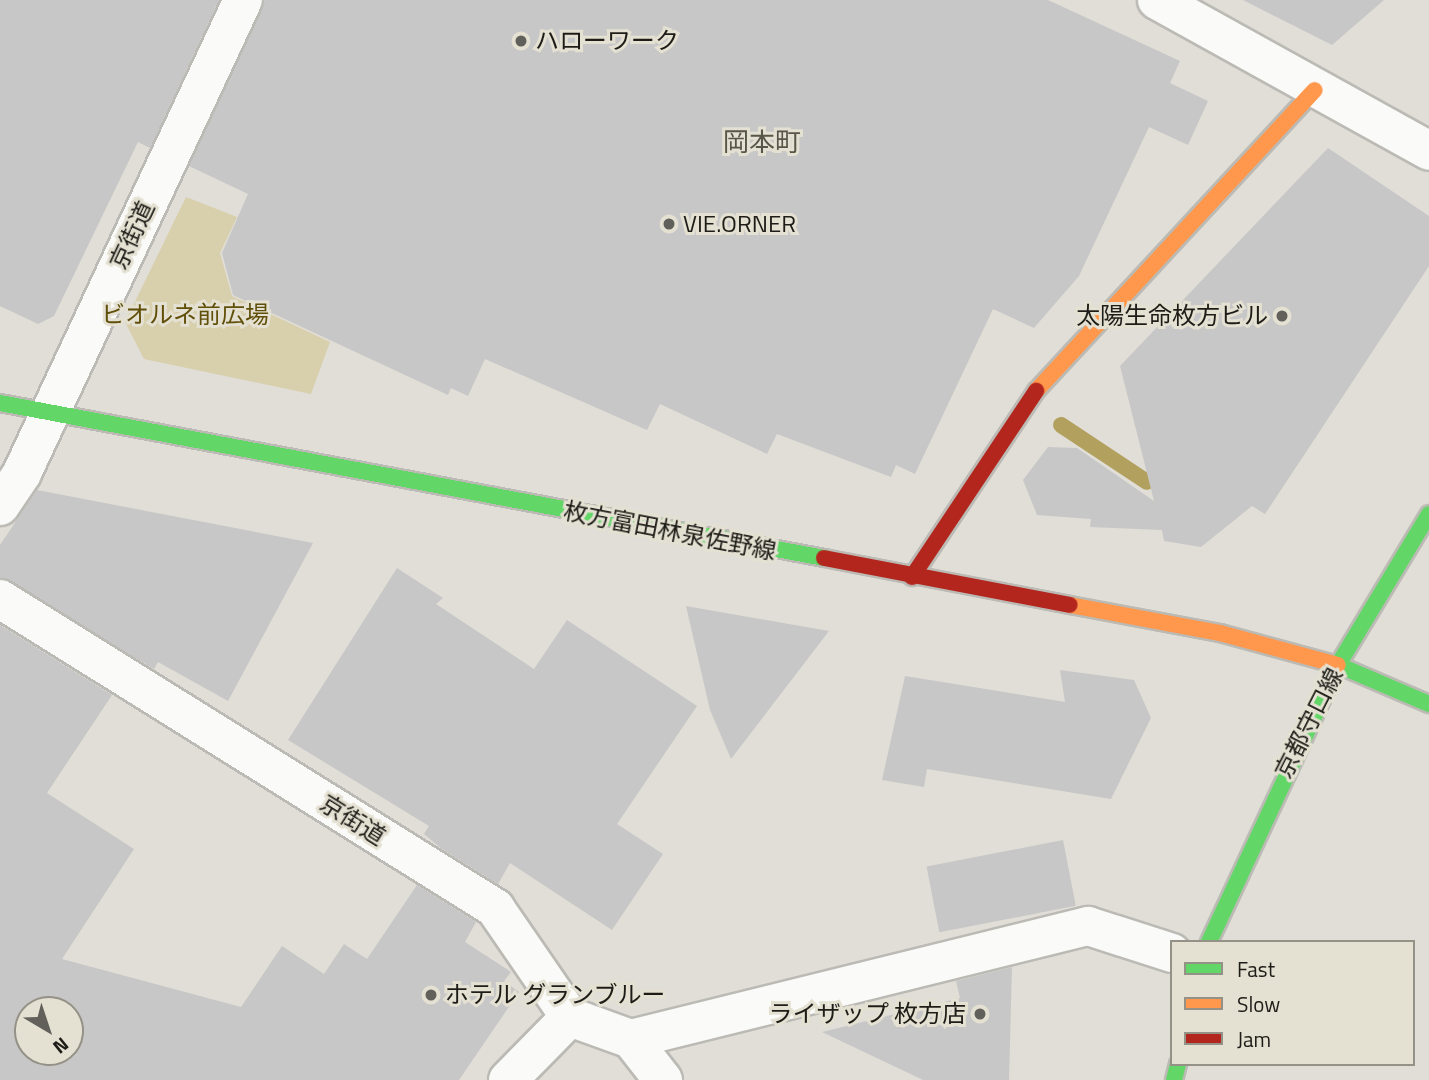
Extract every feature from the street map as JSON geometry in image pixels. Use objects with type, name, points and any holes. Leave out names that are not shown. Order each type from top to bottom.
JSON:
[{"type":"main road","points":[[912,576],[1041,383],[1315,90]]},
{"type":"main road","name":"枚方富田林泉佐野線","points":[[0,403],[47,415],[1220,633],[1338,665],[1429,704]]},
{"type":"main road","name":"京都守口線","points":[[1210,940],[1338,665],[1429,514]]},
{"type":"street","name":"京街道","points":[[0,506],[47,415],[243,0]]},
{"type":"street","points":[[1157,0],[1429,152]]},
{"type":"street","name":"京街道","points":[[0,599],[495,908],[570,1017]]},
{"type":"street","points":[[631,1039],[1088,926],[1170,952]]},
{"type":"street","points":[[508,1080],[570,1017],[631,1039],[663,1080]]},
{"type":"green space","name":"ビオルネ前広場","points":[[186,197],[237,217],[220,253],[232,296],[330,342],[311,394],[144,359],[125,322]]},
{"type":"building","points":[[0,0],[219,0],[150,148],[138,142],[54,316],[38,324],[0,306]]},
{"type":"building","name":"VIE.ORNER","points":[[265,0],[1048,0],[1180,61],[1170,83],[1208,101],[1188,145],[1149,127],[1079,276],[1034,328],[993,309],[915,474],[896,465],[891,477],[777,434],[767,454],[660,404],[647,430],[485,359],[468,396],[451,388],[448,395],[233,295],[222,253],[248,194],[189,166]]},
{"type":"building","points":[[1243,0],[1384,0],[1332,45]]},
{"type":"building","name":"太陽生命枚方ビル","points":[[1328,148],[1429,216],[1429,266],[1265,514],[1252,506],[1201,547],[1164,541],[1162,530],[1090,527],[1091,519],[1037,515],[1023,480],[1048,447],[1077,448],[1154,501],[1120,366]]},
{"type":"building","points":[[37,490],[313,543],[228,701],[158,662],[154,669],[0,577],[0,545]]},
{"type":"building","points":[[397,568],[443,598],[436,604],[534,669],[567,620],[697,706],[617,824],[663,854],[612,930],[510,863],[498,884],[442,849],[424,834],[429,826],[288,740]]},
{"type":"building","points":[[686,606],[829,631],[731,759],[710,710]]},
{"type":"building","points":[[0,625],[112,695],[47,793],[134,849],[62,959],[241,1007],[282,946],[324,974],[344,944],[367,959],[417,885],[476,922],[465,942],[511,972],[504,981],[519,992],[459,1080],[0,1080]]},
{"type":"building","points":[[1060,670],[1134,680],[1151,718],[1111,799],[927,769],[924,787],[882,780],[905,676],[1065,702]]},
{"type":"building","points":[[1063,840],[1076,906],[939,932],[927,867]]},
{"type":"building","points":[[1012,967],[1009,1080],[923,1080],[822,1032],[960,998],[956,981]]},
{"type":"waterway","points":[[1061,425],[1147,482]]},
{"type":"traffic: fast","points":[[0,403],[824,558]]},
{"type":"traffic: fast","points":[[1210,940],[1338,665],[1429,514]]},
{"type":"traffic: fast","points":[[1338,665],[1429,704]]},
{"type":"traffic: fast","points":[[1174,1080],[1178,1066]]},
{"type":"traffic: slow","points":[[1036,391],[1315,90]]},
{"type":"traffic: slow","points":[[1070,605],[1220,633],[1338,665]]},
{"type":"traffic: jam","points":[[912,577],[1036,391]]},
{"type":"traffic: jam","points":[[824,558],[1070,605]]},
{"type":"place","name":"ハローワーク","points":[[521,41]]},
{"type":"place","name":"VIE.ORNER","points":[[669,224]]},
{"type":"place","name":"太陽生命枚方ビル","points":[[1282,316]]},
{"type":"place","name":"ホテル グランブルー","points":[[431,995]]},
{"type":"place","name":"ライザップ 枚方店","points":[[980,1014]]},
{"type":"district","name":"岡本町","points":[[762,142]]}]
